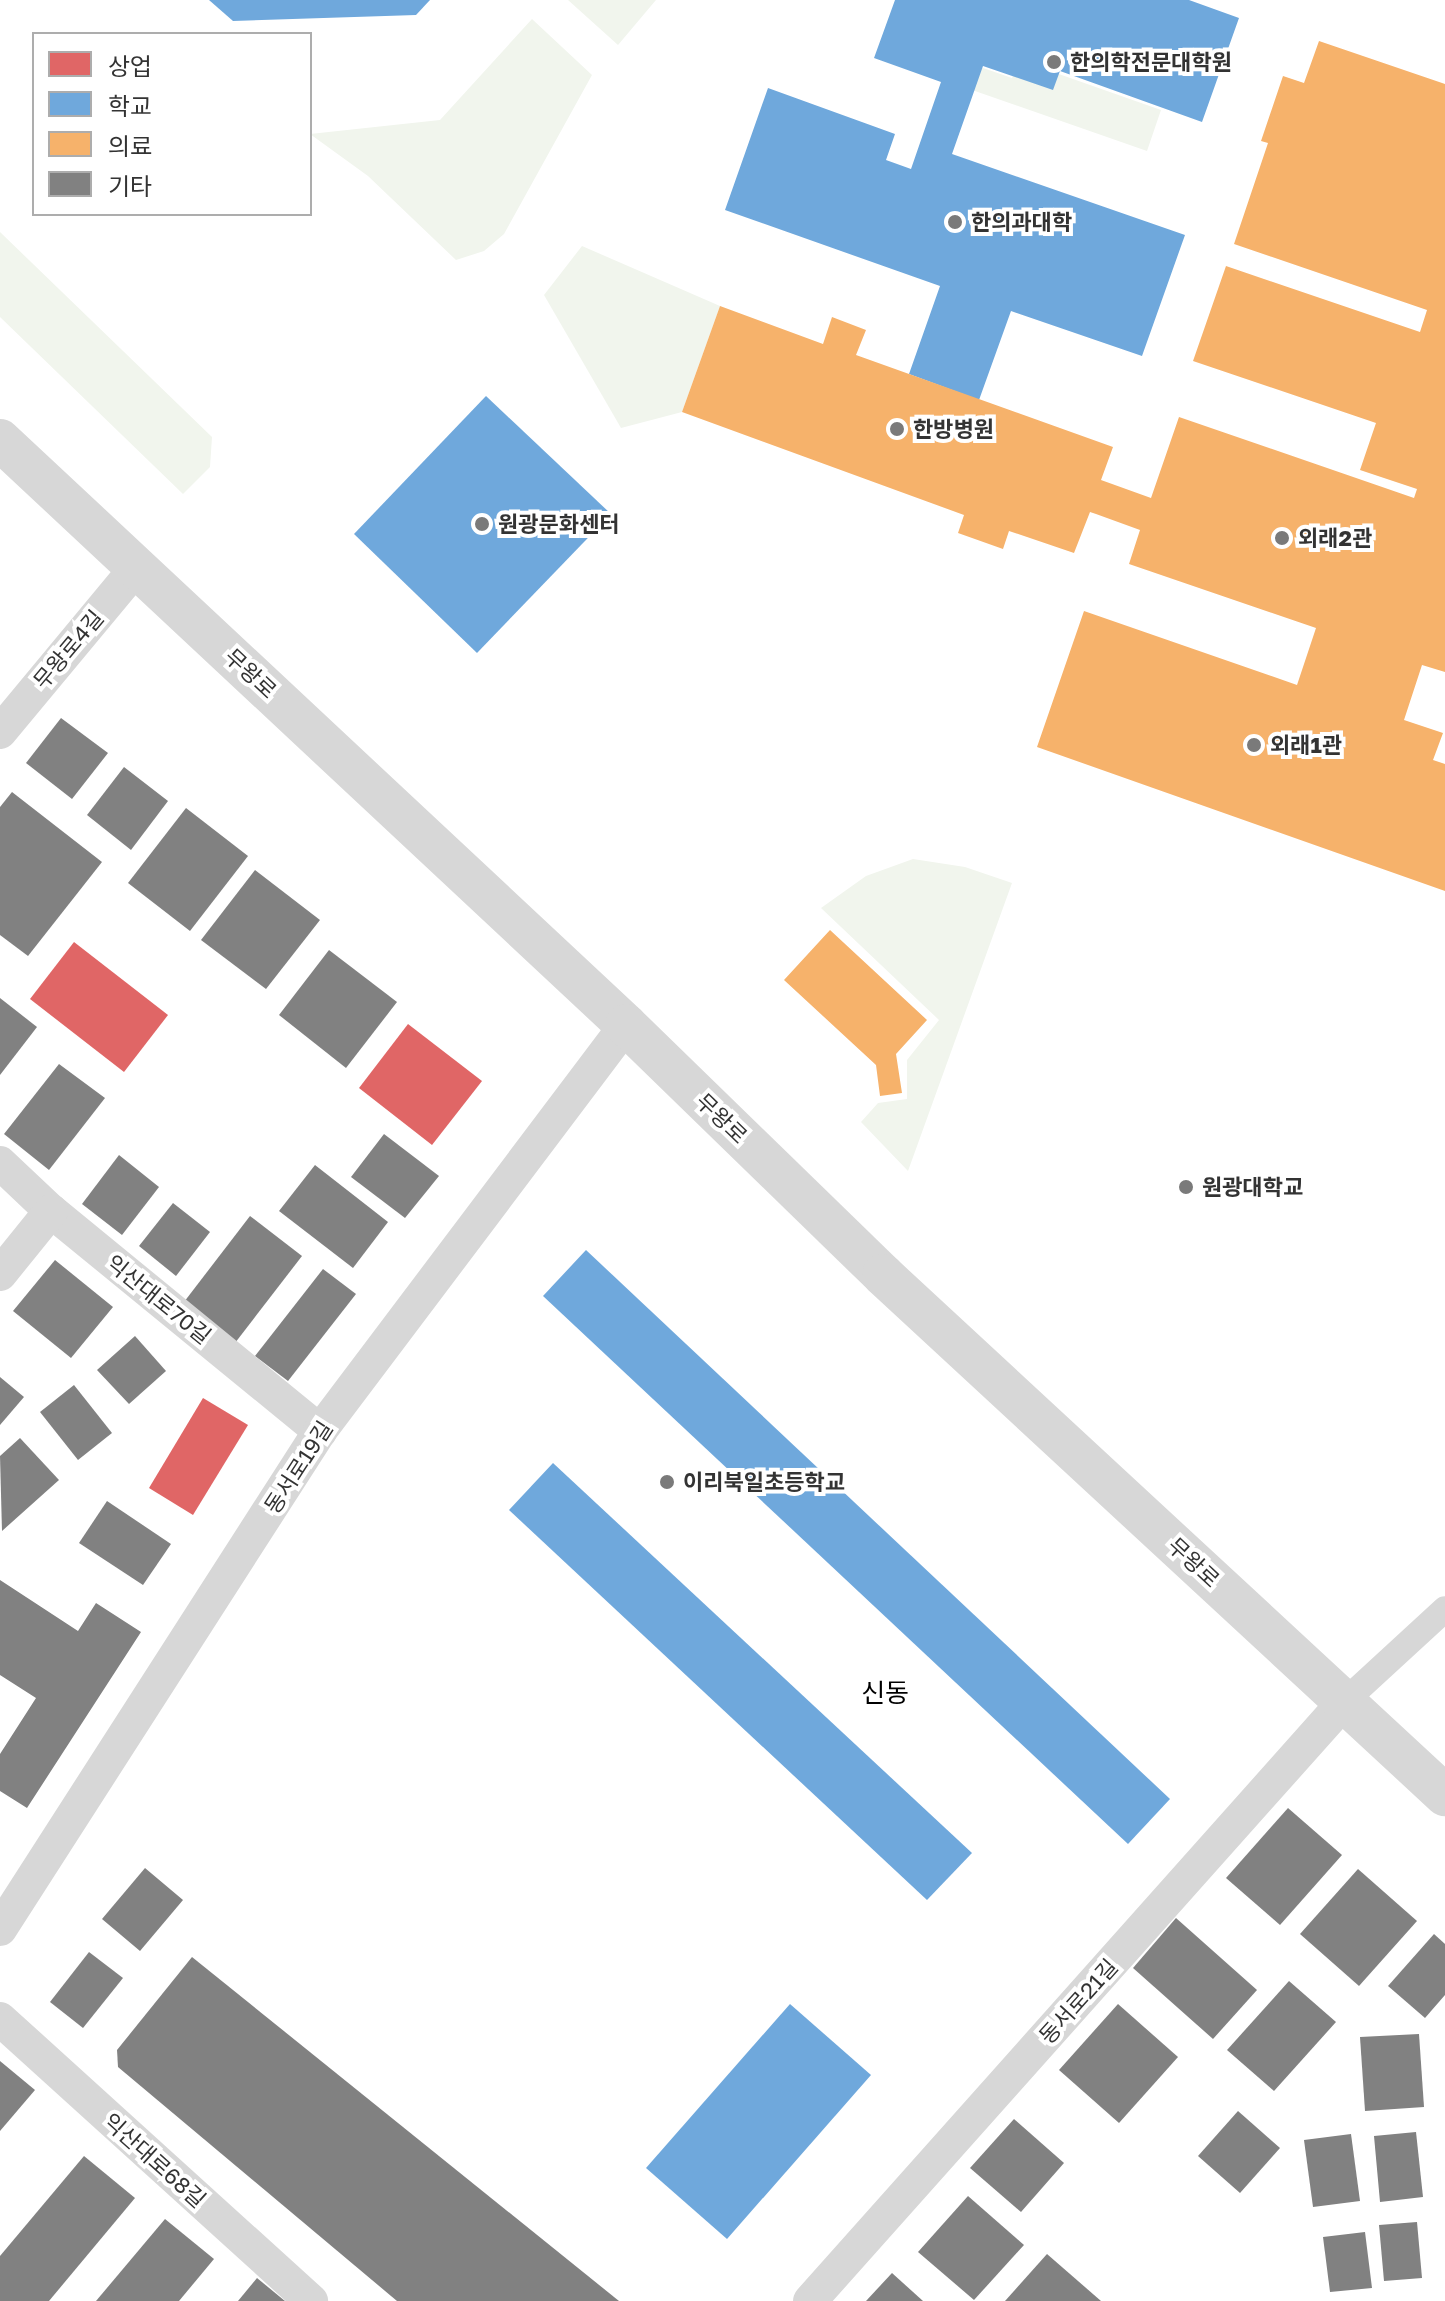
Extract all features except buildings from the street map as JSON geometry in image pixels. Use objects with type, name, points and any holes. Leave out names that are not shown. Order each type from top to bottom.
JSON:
[{"type":"street","name":"무왕로","points":[[0,440],[626,1025],[883,1275],[1445,1795]]},
{"type":"street","name":"무왕로4길","points":[[0,732],[137,567]]},
{"type":"street","name":"동서로19길","points":[[0,1929],[320,1431],[626,1025]]},
{"type":"street","name":"익산대로70길","points":[[0,1163],[51,1211],[320,1431]]},
{"type":"street","points":[[0,1274],[51,1211]]},
{"type":"street","points":[[1344,1702],[1445,1609]]},
{"type":"street","name":"동서로21길","points":[[811,2301],[1344,1702]]},
{"type":"street","name":"익산대로68길","points":[[0,2019],[311,2301]]},
{"type":"shaded area","points":[[568,0],[656,0],[618,45]]},
{"type":"shaded area","points":[[532,19],[592,75],[504,234],[484,251],[456,260],[368,176],[312,135],[440,120]]},
{"type":"shaded area","points":[[960,60],[1012,78],[1019,60],[1161,110],[1147,151],[952,83]]},
{"type":"shaded area","points":[[0,232],[212,437],[210,467],[183,494],[0,317]]},
{"type":"shaded area","points":[[582,246],[720,306],[682,412],[621,428],[544,295]]},
{"type":"shaded area","points":[[913,859],[965,867],[1012,883],[908,1171],[861,1122],[878,1103],[907,1099],[907,1060],[939,1020],[821,908],[866,876]]},
{"type":"place","name":"한의학전문대학원","points":[[1054,62]]},
{"type":"place","name":"한의과대학","points":[[955,222]]},
{"type":"place","name":"한방병원","points":[[897,429]]},
{"type":"place","name":"원광문화센터","points":[[482,524]]},
{"type":"place","name":"외래2관","points":[[1282,538]]},
{"type":"place","name":"외래1관","points":[[1254,745]]},
{"type":"place","name":"원광대학교","points":[[1186,1187]]},
{"type":"place","name":"이리북일초등학교","points":[[667,1482]]},
{"type":"district","name":"신동","points":[[885,1693]]}]
